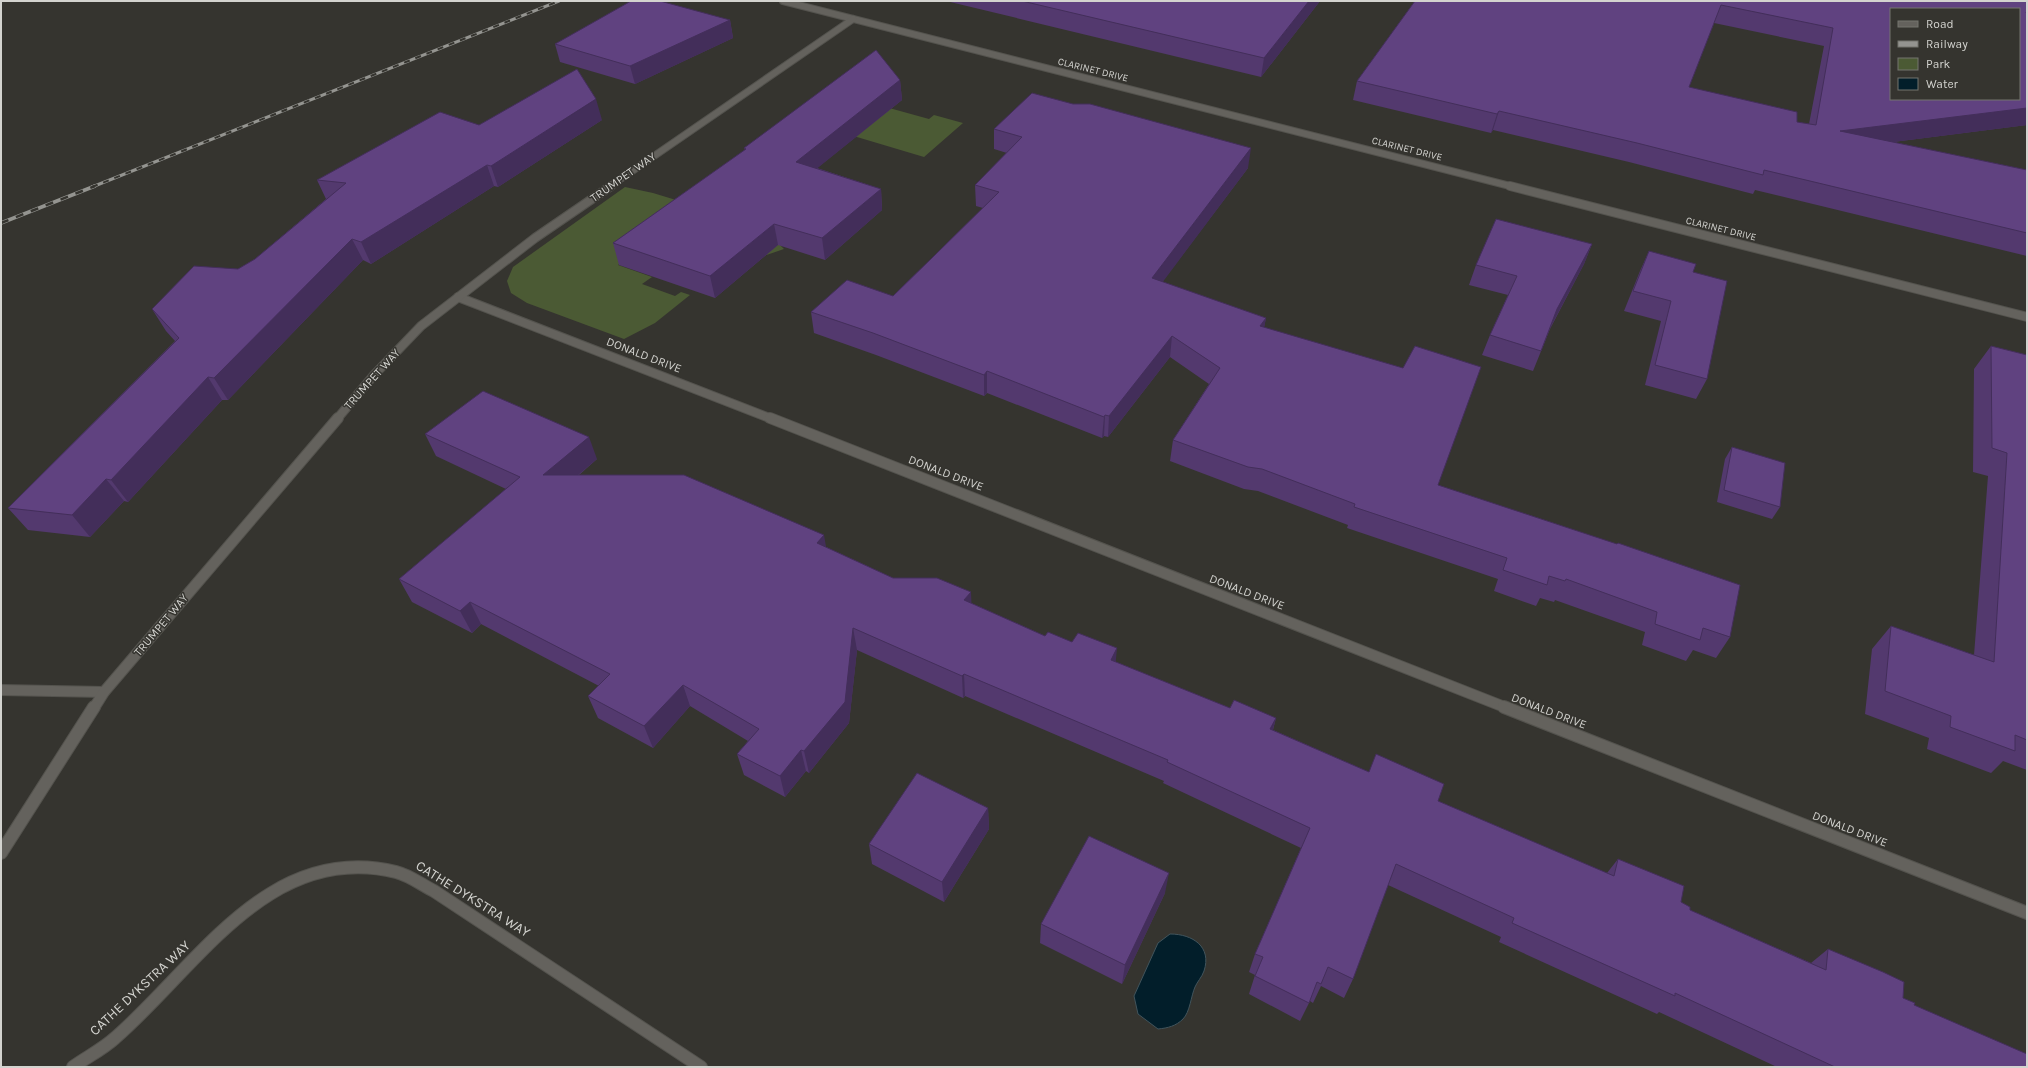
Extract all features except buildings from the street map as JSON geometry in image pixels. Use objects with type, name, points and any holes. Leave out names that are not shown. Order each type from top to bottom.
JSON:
[{"type":"street","name":"CLARINET DRIVE","points":[[783,1],[2027,317]]},
{"type":"street","name":"TRUMPET WAY","points":[[1,853],[104,692],[374,375],[421,326],[535,238],[853,19]]},
{"type":"street","name":"DONALD DRIVE","points":[[458,297],[2027,912]]},
{"type":"street","points":[[1,690],[104,692]]},
{"type":"street","name":"CATHE DYKSTRA WAY","points":[[73,1067],[115,1038],[225,928],[264,896],[310,873],[353,867],[397,872],[434,891],[701,1067]]},
{"type":"green space","points":[[846,96],[929,119],[934,115],[963,123],[924,157],[810,123]]},
{"type":"green space","points":[[625,187],[653,193],[699,207],[770,235],[784,249],[749,261],[660,233],[618,265],[652,277],[642,284],[675,296],[681,292],[690,295],[655,323],[624,339],[527,303],[511,293],[507,281],[513,267]]},
{"type":"water","points":[[1170,934],[1186,936],[1193,939],[1203,949],[1206,963],[1204,971],[1195,987],[1189,1008],[1183,1019],[1175,1025],[1158,1029],[1138,1014],[1134,996],[1158,943]]},
{"type":"railway","points":[[92,187],[559,1]]},
{"type":"railway","points":[[1,223],[95,186]]}]
